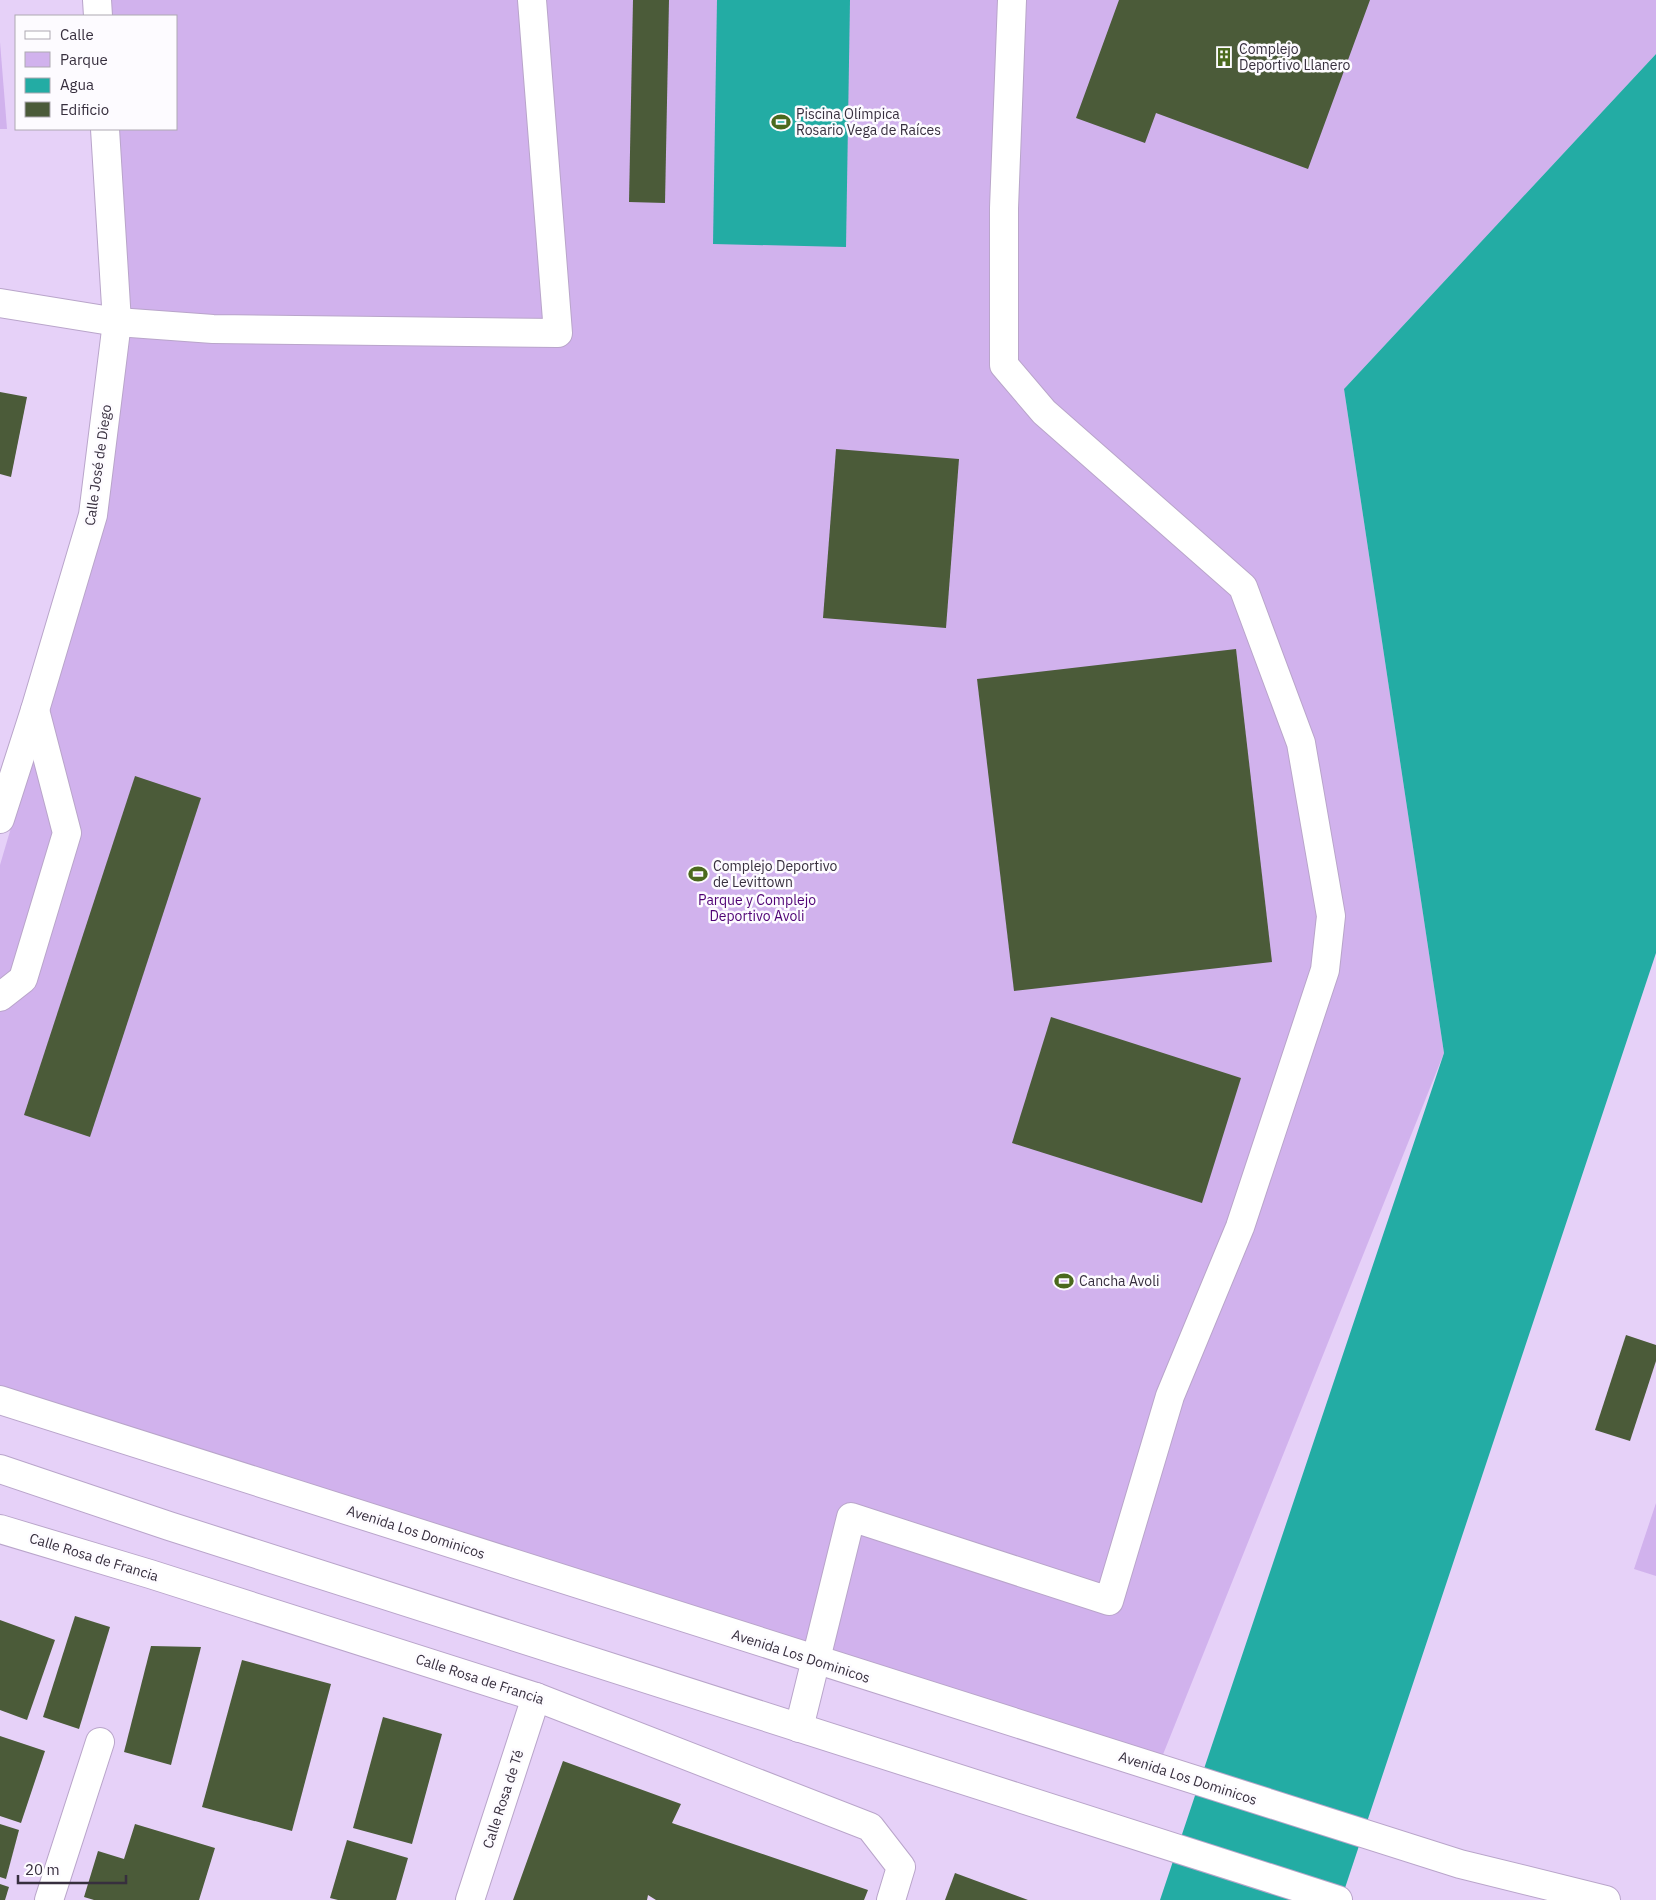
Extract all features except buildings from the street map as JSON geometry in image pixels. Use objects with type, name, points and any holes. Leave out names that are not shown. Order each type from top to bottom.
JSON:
[{"type":"street","points":[[97,0],[98,15]]},
{"type":"street","points":[[0,303],[117,322],[213,329],[558,333],[532,0]]},
{"type":"street","points":[[799,1728],[814,1660],[851,1517],[1109,1601],[1170,1396],[1240,1227],[1325,970],[1330,916],[1301,743],[1243,587],[1044,412],[1004,365],[1004,208],[1012,0]]},
{"type":"street","name":"Calle José de Diego","points":[[0,819],[94,515],[117,322],[105,130]]},
{"type":"street","points":[[0,997],[23,979],[67,833],[35,710]]},
{"type":"street","name":"Avenida Los Dominicos","points":[[0,1400],[1460,1864],[1606,1900]]},
{"type":"street","points":[[0,1469],[169,1526],[1338,1900]]},
{"type":"street","name":"Calle Rosa de Francia","points":[[0,1529],[150,1574],[536,1697],[870,1827],[901,1867],[891,1900]]},
{"type":"street","name":"Calle Rosa de Té","points":[[470,1900],[536,1697]]},
{"type":"street","points":[[49,1900],[100,1742]]},
{"type":"green space","name":"Complejo Deportivo de Levittown","points":[[110,0],[1656,0],[1656,54],[1344,389],[1444,1053],[1160,1762],[0,1392],[0,865],[103,516],[117,130],[178,130],[178,15],[111,15]]},
{"type":"green space","points":[[0,42],[7,129],[0,129]]},
{"type":"green space","points":[[1656,1503],[1656,1576],[1634,1569]]},
{"type":"water","name":"Piscina Olímpica Rosario Vega de Raíces","points":[[717,0],[850,0],[846,247],[713,244]]},
{"type":"water","points":[[1656,54],[1656,953],[1341,1900],[1160,1900],[1444,1053],[1344,389]]},
{"type":"place","name":"Complejo Deportivo Llanero","points":[[1224,57]]},
{"type":"place","name":"Piscina Olímpica Rosario Vega de Raíces","points":[[781,122]]},
{"type":"place","name":"Complejo Deportivo de Levittown","points":[[698,874]]},
{"type":"place","name":"Cancha Avoli","points":[[1064,1281]]},
{"type":"park label","name":"Parque y Complejo Deportivo Avoli","points":[[757,908]]}]
